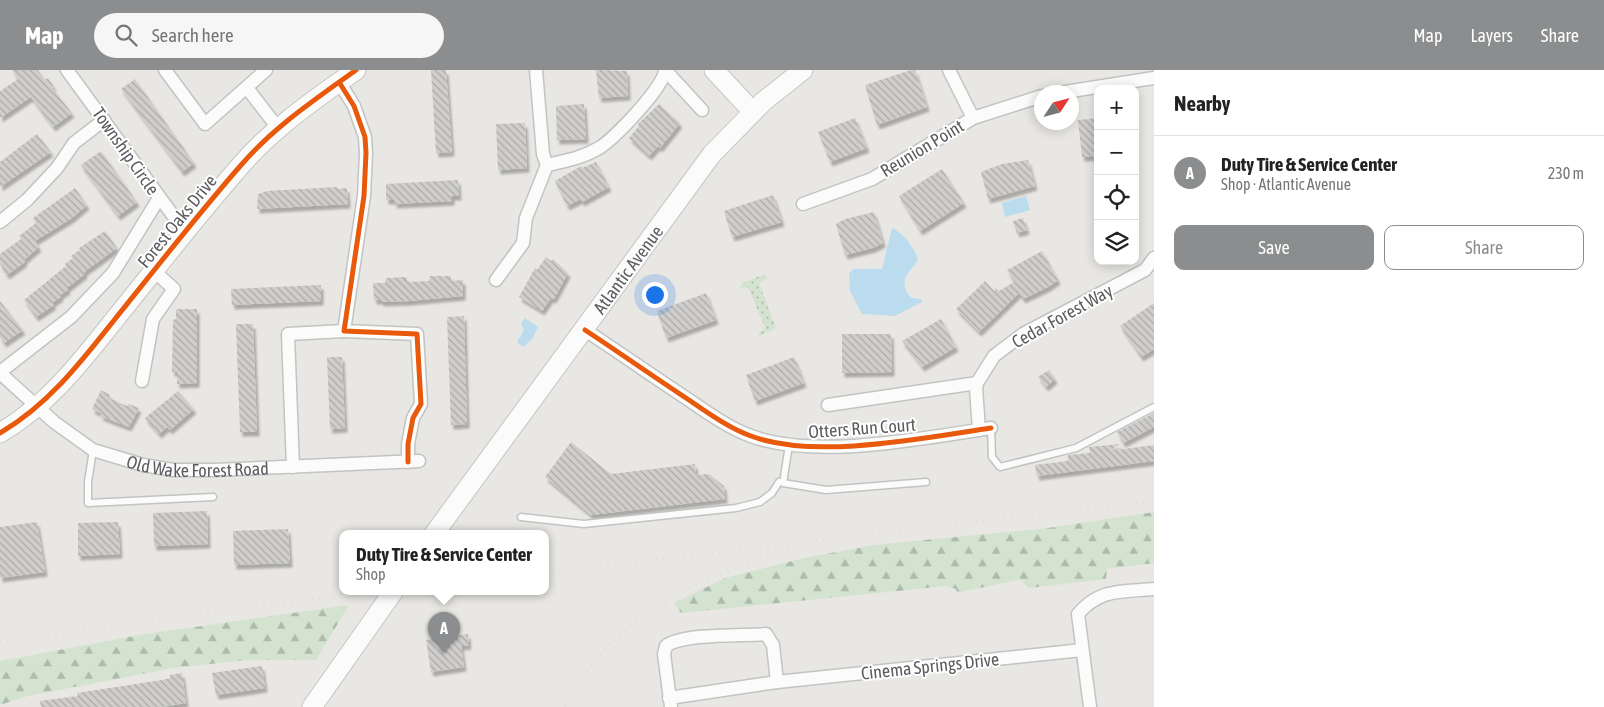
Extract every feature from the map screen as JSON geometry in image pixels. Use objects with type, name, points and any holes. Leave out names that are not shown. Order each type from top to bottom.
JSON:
[{"type":"main road","name":"Forest Oaks Drive","points":[[37,406],[74,369],[242,163],[278,128],[356,70]]},
{"type":"main road","points":[[714,70],[753,112]]},
{"type":"main road","name":"Atlantic Avenue","points":[[437,530],[712,154],[753,112],[803,70]]},
{"type":"main road","points":[[0,433],[37,406]]},
{"type":"main road","points":[[312,707],[391,595]]},
{"type":"street","name":"Township Circle","points":[[67,70],[185,232]]},
{"type":"street","points":[[165,70],[204,124],[266,70]]},
{"type":"street","points":[[496,280],[523,243],[526,218],[547,165],[543,154],[536,70]]},
{"type":"street","points":[[547,165],[577,159],[611,140],[651,96],[666,70],[702,110]]},
{"type":"street","points":[[949,70],[973,118]]},
{"type":"street","points":[[1079,90],[1154,78]]},
{"type":"street","points":[[293,467],[288,334],[344,331],[364,196],[365,137],[354,106],[339,82]]},
{"type":"street","points":[[247,88],[278,128]]},
{"type":"street","name":"Reunion Point","points":[[803,204],[872,178],[973,118],[1034,99]]},
{"type":"street","points":[[0,222],[27,200],[57,168],[74,143],[104,120]]},
{"type":"street","points":[[37,406],[0,372],[71,317],[113,273],[159,198]]},
{"type":"street","name":"Cedar Forest Way","points":[[977,382],[994,356],[1023,334],[1145,270],[1154,258]]},
{"type":"street","points":[[142,381],[153,319],[174,289],[154,272]]},
{"type":"street","name":"Otters Run Court","points":[[585,330],[717,418],[750,436],[789,445],[824,447],[955,435],[985,429]]},
{"type":"street","name":"Old Wake Forest Road","points":[[37,406],[54,422],[93,450],[143,465],[173,470],[413,461],[408,444],[413,418],[421,404],[417,334],[344,331]]},
{"type":"street","points":[[828,405],[977,382],[976,388],[985,429]]},
{"type":"street","points":[[1090,707],[1078,614],[1086,604],[1105,594],[1154,588]]},
{"type":"street","name":"Cinema Springs Drive","points":[[777,682],[773,645],[766,634],[685,638],[666,646],[664,654],[670,702],[777,682],[1082,650]]},
{"type":"lane","points":[[985,429],[992,457],[1000,467],[1076,448],[1154,407]]},
{"type":"lane","points":[[789,445],[783,483],[826,490],[926,482]]},
{"type":"lane","points":[[93,450],[88,482],[88,503],[213,497]]},
{"type":"lane","points":[[521,517],[584,524],[736,508],[760,502],[772,493],[779,482]]},
{"type":"green space","points":[[765,274],[767,278],[759,283],[776,328],[760,336],[758,333],[765,328],[748,287],[740,289],[740,287],[744,282]]},
{"type":"green space","points":[[1154,512],[1154,563],[1107,569],[1106,579],[1029,588],[1021,579],[957,593],[956,589],[946,586],[681,613],[674,603],[725,578],[804,558],[874,545],[1048,528]]},
{"type":"green space","points":[[349,605],[316,660],[247,660],[173,668],[28,696],[0,705],[0,661],[145,634]]},
{"type":"water","points":[[1026,196],[1030,210],[1005,217],[1002,203]]},
{"type":"water","points":[[892,228],[908,241],[918,259],[906,277],[905,286],[911,298],[921,299],[922,302],[895,316],[862,314],[850,291],[849,274],[853,269],[882,269]]},
{"type":"water","points":[[525,318],[538,327],[533,338],[523,347],[517,342],[524,330],[521,323]]},
{"type":"building","points":[[12,70],[38,70],[45,80],[48,78],[54,87],[52,88],[72,113],[53,127],[31,97],[0,118],[0,91],[18,79]]},
{"type":"building","points":[[431,70],[446,70],[452,152],[436,153]]},
{"type":"building","points":[[596,70],[627,71],[628,96],[599,98]]},
{"type":"building","points":[[915,70],[927,107],[877,125],[865,85]]},
{"type":"building","points":[[135,79],[194,163],[182,172],[121,89]]},
{"type":"building","points":[[584,104],[586,139],[557,140],[556,106]]},
{"type":"building","points":[[659,104],[680,123],[660,148],[658,146],[649,156],[629,138],[639,126],[638,124]]},
{"type":"building","points":[[855,118],[867,148],[830,162],[818,132]]},
{"type":"building","points":[[1094,118],[1094,156],[1082,157],[1079,120]]},
{"type":"building","points":[[525,123],[527,168],[498,170],[496,124]]},
{"type":"building","points":[[37,134],[51,152],[0,187],[0,162]]},
{"type":"building","points":[[101,151],[137,202],[118,216],[81,165]]},
{"type":"building","points":[[1028,160],[1035,186],[988,199],[981,172],[1002,164]]},
{"type":"building","points":[[596,162],[609,187],[582,202],[581,199],[567,206],[555,181],[581,166],[582,168]]},
{"type":"building","points":[[942,169],[964,203],[920,231],[899,196]]},
{"type":"building","points":[[458,180],[459,196],[452,196],[452,201],[394,204],[395,200],[386,200],[386,184]]},
{"type":"building","points":[[337,187],[338,189],[347,188],[348,204],[257,209],[258,194],[267,191]]},
{"type":"building","points":[[75,188],[87,205],[72,218],[35,241],[39,247],[24,260],[25,262],[7,275],[0,264],[0,254],[21,239],[19,236],[36,223],[33,218]]},
{"type":"building","points":[[773,195],[782,222],[732,237],[724,211]]},
{"type":"building","points":[[874,212],[883,243],[873,248],[845,255],[836,224],[845,219]]},
{"type":"building","points":[[1023,218],[1027,230],[1017,233],[1013,221]]},
{"type":"building","points":[[105,231],[117,248],[84,272],[85,274],[52,303],[54,305],[36,317],[24,300],[66,266],[65,264],[73,258],[71,256],[80,250],[79,248]]},
{"type":"building","points":[[1042,251],[1058,280],[1048,287],[1023,299],[1019,293],[979,332],[956,309],[985,281],[994,291],[996,288],[999,291],[1014,282],[1007,270]]},
{"type":"building","points":[[546,257],[551,261],[553,259],[568,273],[554,299],[551,298],[542,311],[519,297],[535,268],[537,270]]},
{"type":"building","points":[[430,276],[451,276],[451,281],[463,280],[463,296],[409,301],[381,302],[381,300],[374,300],[373,283],[385,283],[386,278],[407,277],[407,282],[429,281]]},
{"type":"building","points":[[321,285],[321,301],[232,305],[231,289]]},
{"type":"building","points":[[706,293],[716,320],[666,338],[657,311]]},
{"type":"building","points":[[0,301],[23,330],[4,343],[0,337]]},
{"type":"building","points":[[1154,303],[1154,349],[1141,357],[1120,326]]},
{"type":"building","points":[[176,309],[197,309],[197,383],[177,384],[177,372],[172,372],[173,320],[176,319]]},
{"type":"building","points":[[464,316],[467,424],[451,425],[447,317]]},
{"type":"building","points":[[941,319],[956,347],[922,367],[902,341]]},
{"type":"building","points":[[236,324],[253,324],[257,432],[240,432]]},
{"type":"building","points":[[842,334],[891,334],[892,372],[842,373]]},
{"type":"building","points":[[327,357],[342,357],[345,428],[330,429]]},
{"type":"building","points":[[794,357],[804,383],[755,401],[746,375]]},
{"type":"building","points":[[1049,370],[1055,379],[1046,387],[1038,377]]},
{"type":"building","points":[[101,390],[110,395],[109,398],[127,406],[129,404],[139,408],[129,427],[100,416],[102,414],[92,409]]},
{"type":"building","points":[[178,391],[194,409],[170,430],[167,427],[159,434],[145,418]]},
{"type":"building","points":[[1154,413],[1154,427],[1123,443],[1117,432]]},
{"type":"building","points":[[571,442],[611,474],[695,464],[696,475],[709,474],[724,486],[725,499],[591,515],[545,477]]},
{"type":"building","points":[[1120,444],[1109,451],[1154,445],[1154,461],[1037,476],[1035,465],[1068,461],[1068,455],[1090,453],[1089,447]]},
{"type":"building","points":[[207,511],[208,544],[154,546],[153,513]]},
{"type":"building","points":[[37,522],[45,572],[0,578],[0,527]]},
{"type":"building","points":[[118,522],[120,554],[78,556],[78,523]]},
{"type":"building","points":[[288,529],[290,563],[234,565],[233,531]]},
{"type":"building","points":[[468,634],[469,645],[461,646],[464,667],[431,672],[426,640]]},
{"type":"building","points":[[262,666],[265,688],[216,695],[212,673]]},
{"type":"building","points":[[182,673],[186,703],[162,707],[41,707],[40,701],[78,696],[77,693],[162,680],[170,678],[170,675]]},
{"type":"railway","points":[[549,572],[1154,501]]},
{"type":"railway","points":[[565,707],[584,675],[608,647],[635,622],[697,584],[731,570],[802,548]]},
{"type":"railway","points":[[0,643],[213,611],[351,595]]},
{"type":"cycle path","points":[[0,433],[17,422],[63,382],[194,221],[255,150],[296,114],[356,70]]},
{"type":"cycle path","points":[[339,82],[354,106],[365,137],[366,153],[364,196],[344,331],[417,334],[421,404],[413,418],[408,444],[408,462]]},
{"type":"cycle path","points":[[585,330],[727,425],[751,436],[777,443],[837,447],[870,445],[991,428]]},
{"type":"place","name":"Duty Tire & Service Center","points":[[444,653]]}]
